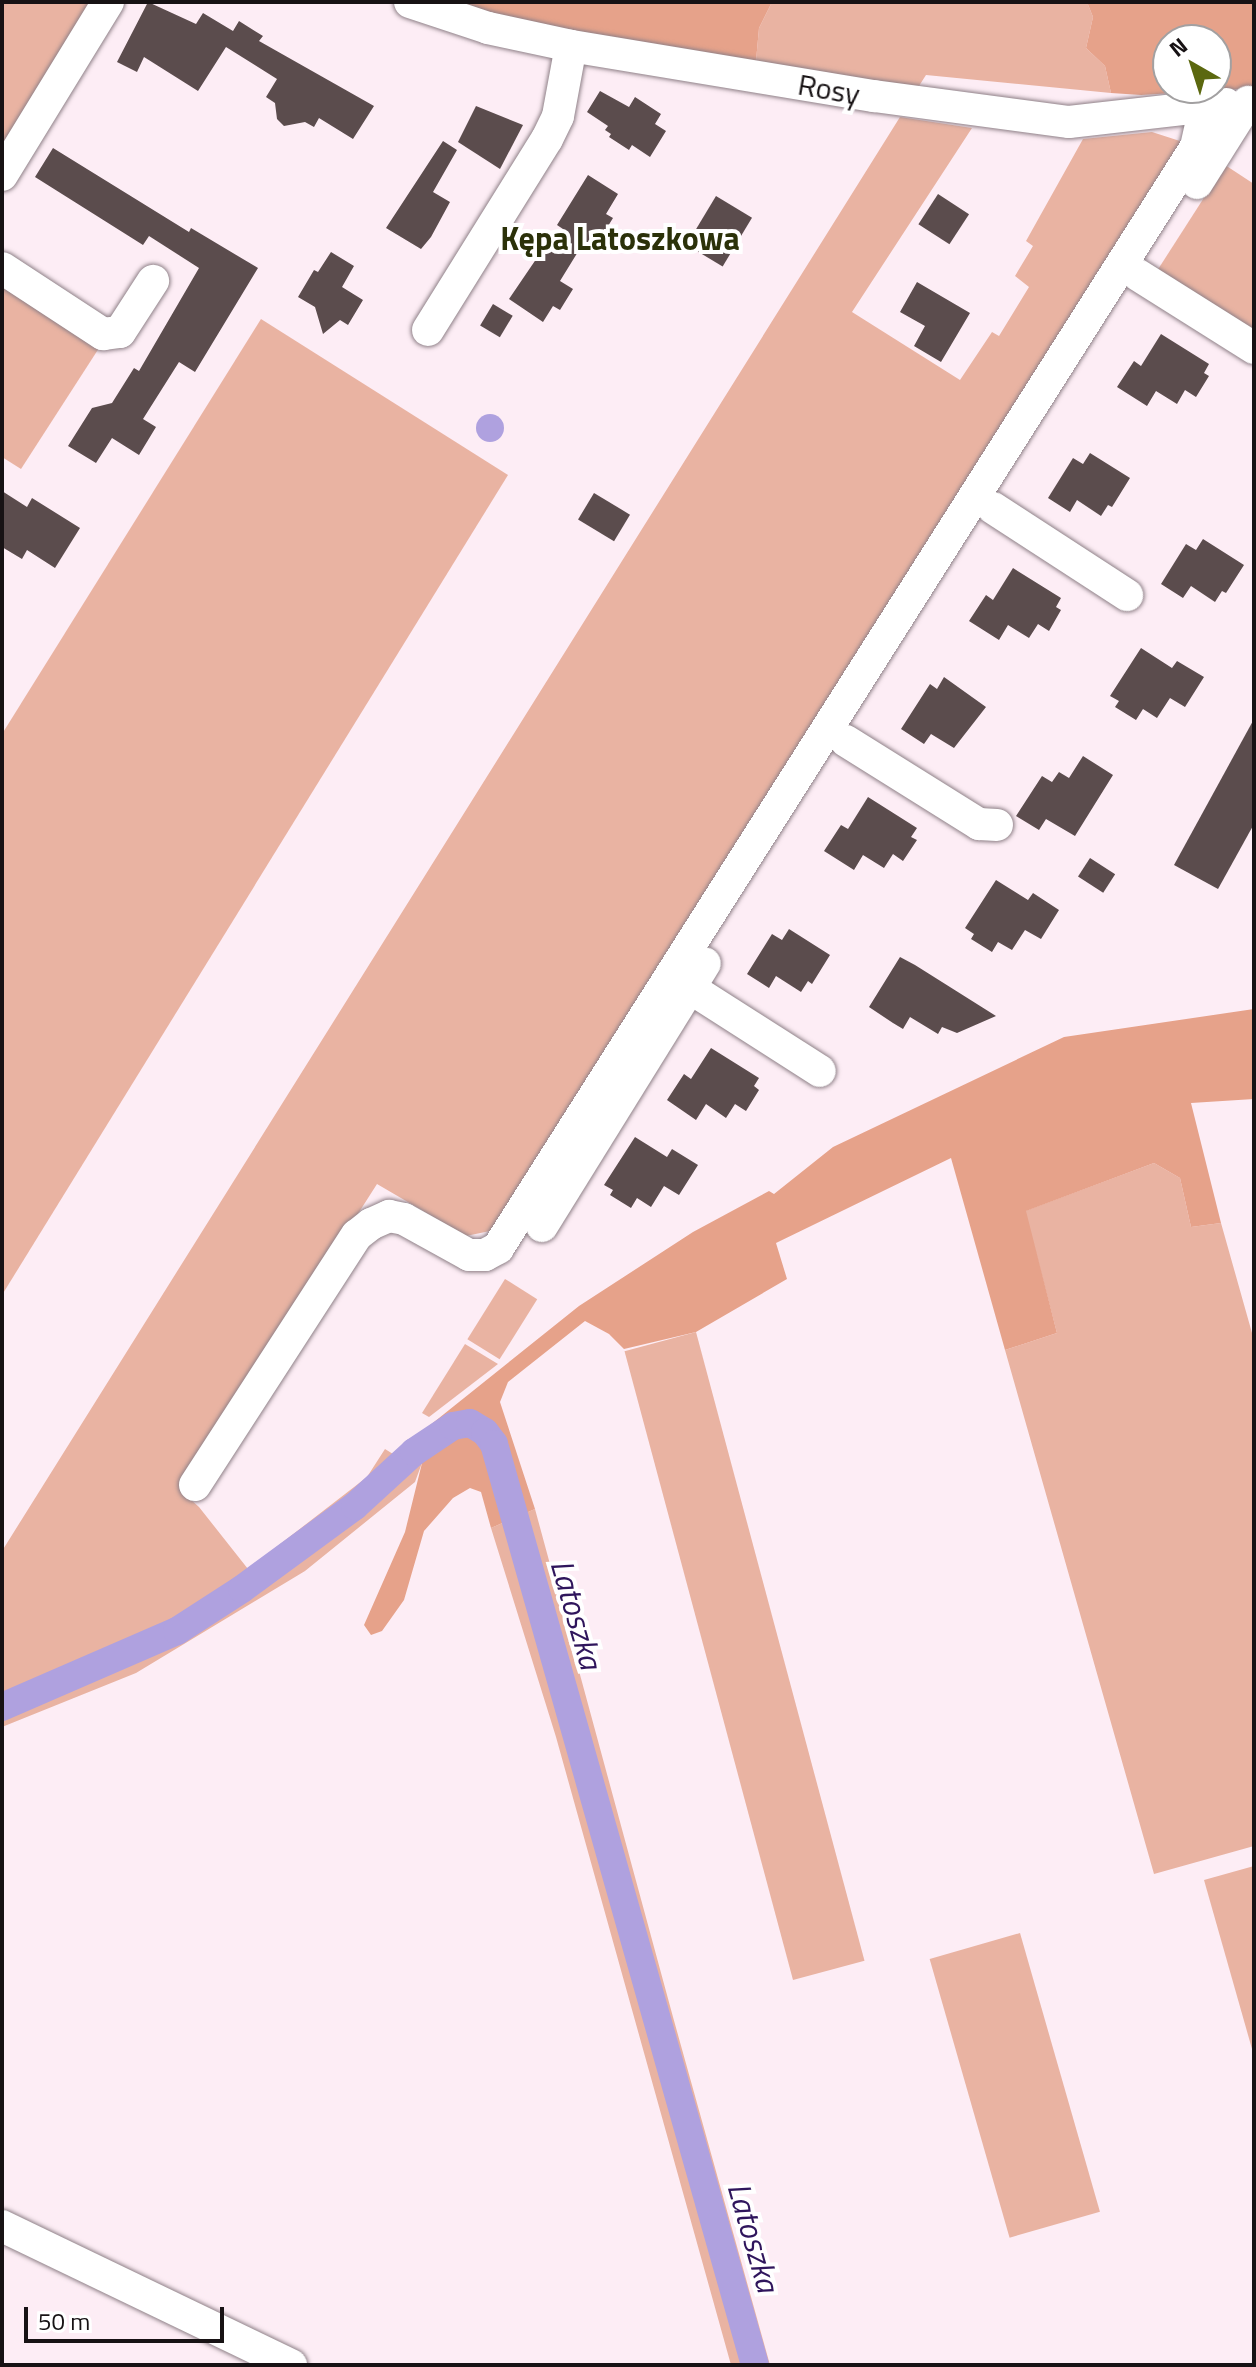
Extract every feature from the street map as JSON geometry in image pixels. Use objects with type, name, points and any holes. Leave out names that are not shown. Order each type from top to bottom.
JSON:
[{"type":"street","points":[[2,175],[108,2]]},
{"type":"street","name":"Rosy","points":[[410,2],[488,28],[571,46],[874,96],[1069,122],[1251,101]]},
{"type":"street","points":[[428,330],[547,139],[558,116],[571,46]]},
{"type":"street","points":[[542,1226],[1138,275],[1251,101]]},
{"type":"street","points":[[195,1485],[357,1235],[371,1224],[389,1216],[404,1219],[469,1255],[485,1255],[498,1248],[1196,147],[1205,107]]},
{"type":"street","points":[[2,268],[103,334],[120,332],[153,281]]},
{"type":"street","points":[[1138,275],[1254,348]]},
{"type":"street","points":[[993,508],[1127,595]]},
{"type":"street","points":[[846,741],[987,831]]},
{"type":"street","points":[[690,988],[820,1071]]},
{"type":"street","points":[[2,2226],[291,2365]]},
{"type":"shaded area","points":[[2,2],[100,2],[2,153]]},
{"type":"shaded area","points":[[447,2],[772,2],[759,28],[756,61],[507,21]]},
{"type":"shaded area","points":[[772,2],[1087,2],[1093,17],[1086,48],[1105,66],[1111,93],[926,75],[917,89],[756,61],[759,28]]},
{"type":"shaded area","points":[[1087,2],[1254,2],[1254,88],[1232,89],[1232,24],[1152,24],[1152,94],[1111,93],[1105,66],[1086,48],[1093,17]]},
{"type":"shaded area","points":[[900,117],[972,128],[852,312],[960,380],[992,332],[999,336],[1029,287],[1015,276],[1033,246],[1026,241],[1083,139],[1152,132],[1183,142],[490,1231],[466,1236],[377,1184],[181,1491],[199,1507],[248,1569],[367,1477],[385,1449],[393,1454],[414,1438],[422,1463],[415,1482],[305,1571],[136,1673],[2,1727],[2,1551]]},
{"type":"shaded area","points":[[1225,165],[1254,184],[1254,336],[1155,274]]},
{"type":"shaded area","points":[[2,278],[101,345],[21,469],[2,457]]},
{"type":"shaded area","points":[[261,319],[508,475],[2,1295],[2,734]]},
{"type":"shaded area","points":[[490,414],[500,418],[504,428],[500,438],[490,442],[480,438],[476,428],[480,418]]},
{"type":"shaded area","points":[[1254,1009],[1254,1099],[1191,1103],[1221,1223],[1191,1227],[1180,1178],[1154,1163],[1026,1211],[1057,1333],[1005,1350],[951,1158],[776,1243],[787,1279],[696,1332],[624,1349],[609,1334],[585,1321],[508,1382],[500,1402],[535,1509],[491,1528],[481,1492],[470,1488],[453,1498],[424,1531],[404,1600],[382,1631],[371,1635],[364,1625],[405,1532],[422,1463],[414,1438],[579,1306],[693,1232],[769,1191],[774,1194],[833,1147],[1064,1037]]},
{"type":"shaded area","points":[[1154,1163],[1180,1178],[1191,1227],[1221,1223],[1254,1340],[1254,1846],[1154,1874],[1005,1350],[1057,1333],[1025,1211]]},
{"type":"shaded area","points":[[505,1279],[537,1299],[500,1359],[467,1339]]},
{"type":"shaded area","points":[[696,1332],[864,1961],[793,1980],[625,1351]]},
{"type":"shaded area","points":[[465,1344],[498,1364],[429,1417],[422,1413]]},
{"type":"shaded area","points":[[535,1509],[770,2365],[731,2365],[556,1737],[491,1528]]},
{"type":"shaded area","points":[[1254,1866],[1254,2056],[1204,1880]]},
{"type":"shaded area","points":[[1020,1933],[1100,2212],[1010,2238],[930,1959]]},
{"type":"building","points":[[148,2],[196,24],[203,13],[233,31],[239,21],[263,36],[259,41],[374,106],[353,139],[319,118],[314,127],[305,122],[284,126],[277,119],[275,103],[266,97],[277,79],[226,47],[198,91],[144,57],[137,72],[117,62]]},
{"type":"building","points":[[600,91],[629,107],[635,97],[661,114],[655,124],[666,131],[650,157],[632,145],[629,150],[609,137],[611,134],[605,130],[608,126],[587,112]]},
{"type":"building","points":[[476,106],[523,125],[500,169],[458,142]]},
{"type":"building","points":[[443,141],[457,150],[433,192],[450,202],[421,249],[386,228]]},
{"type":"building","points":[[53,148],[189,232],[191,228],[258,268],[195,372],[179,362],[143,419],[156,427],[139,455],[112,438],[96,463],[68,446],[92,408],[112,403],[134,368],[139,371],[199,268],[149,236],[143,245],[35,177]]},
{"type":"building","points":[[588,175],[618,194],[606,214],[613,218],[602,236],[595,231],[587,244],[584,242],[560,281],[573,289],[560,310],[553,306],[543,322],[509,299],[543,249],[566,231],[557,225]]},
{"type":"building","points":[[938,194],[969,214],[949,244],[918,224]]},
{"type":"building","points":[[716,196],[752,218],[723,266],[687,245]]},
{"type":"building","points":[[331,252],[354,266],[342,287],[363,300],[348,325],[340,320],[323,334],[315,307],[298,297],[314,270],[318,272]]},
{"type":"building","points":[[917,282],[970,313],[941,362],[914,346],[925,326],[900,312]]},
{"type":"building","points":[[493,304],[513,316],[500,337],[480,325]]},
{"type":"building","points":[[1161,334],[1209,364],[1204,373],[1209,376],[1196,397],[1185,390],[1177,404],[1156,391],[1147,406],[1117,387],[1134,361],[1141,366]]},
{"type":"building","points":[[1090,453],[1130,478],[1112,507],[1108,505],[1101,516],[1077,500],[1070,512],[1048,498],[1073,458],[1083,464]]},
{"type":"building","points":[[2,491],[27,507],[32,498],[80,528],[55,568],[27,550],[22,559],[2,547]]},
{"type":"building","points":[[594,493],[630,515],[614,541],[578,520]]},
{"type":"building","points":[[1203,539],[1244,565],[1226,593],[1222,591],[1215,602],[1191,586],[1183,598],[1161,584],[1186,544],[1196,550]]},
{"type":"building","points":[[1013,568],[1061,598],[1056,607],[1061,610],[1049,631],[1038,624],[1029,638],[1008,625],[999,640],[969,621],[986,595],[993,600]]},
{"type":"building","points":[[1141,648],[1172,668],[1177,661],[1204,677],[1185,707],[1170,698],[1157,718],[1143,709],[1136,720],[1115,707],[1119,701],[1110,696]]},
{"type":"building","points":[[944,677],[986,707],[954,748],[931,734],[924,744],[901,729],[930,684],[937,689]]},
{"type":"building","points":[[1254,719],[1254,824],[1218,889],[1174,865]]},
{"type":"building","points":[[1083,756],[1113,775],[1075,836],[1046,819],[1039,830],[1016,816],[1042,776],[1052,782],[1059,772],[1069,778]]},
{"type":"building","points":[[868,797],[917,828],[911,837],[917,840],[903,861],[893,854],[884,868],[863,855],[854,870],[824,851],[841,825],[848,829]]},
{"type":"building","points":[[1090,858],[1115,874],[1103,893],[1078,876]]},
{"type":"building","points":[[996,880],[1028,900],[1033,893],[1059,910],[1041,939],[1025,930],[1012,950],[998,942],[992,952],[971,939],[974,934],[965,928]]},
{"type":"building","points":[[789,929],[830,955],[812,984],[808,981],[801,992],[776,976],[769,988],[747,974],[772,934],[782,940]]},
{"type":"building","points":[[900,957],[996,1016],[957,1033],[942,1027],[938,1034],[910,1017],[903,1029],[893,1023],[869,1007]]},
{"type":"building","points":[[711,1048],[759,1078],[754,1086],[759,1090],[746,1111],[735,1104],[726,1118],[706,1104],[696,1120],[667,1100],[684,1074],[691,1079]]},
{"type":"building","points":[[635,1137],[667,1157],[672,1149],[698,1165],[679,1195],[664,1186],[651,1207],[637,1198],[631,1208],[610,1195],[613,1190],[604,1185]]},
{"type":"waterway","name":"Latoszka","points":[[2,1707],[177,1631],[242,1589],[355,1506],[414,1452],[453,1426],[470,1423],[485,1432],[494,1444],[755,2365]]},
{"type":"district","name":"Kępa Latoszkowa","points":[[620,238]]}]
